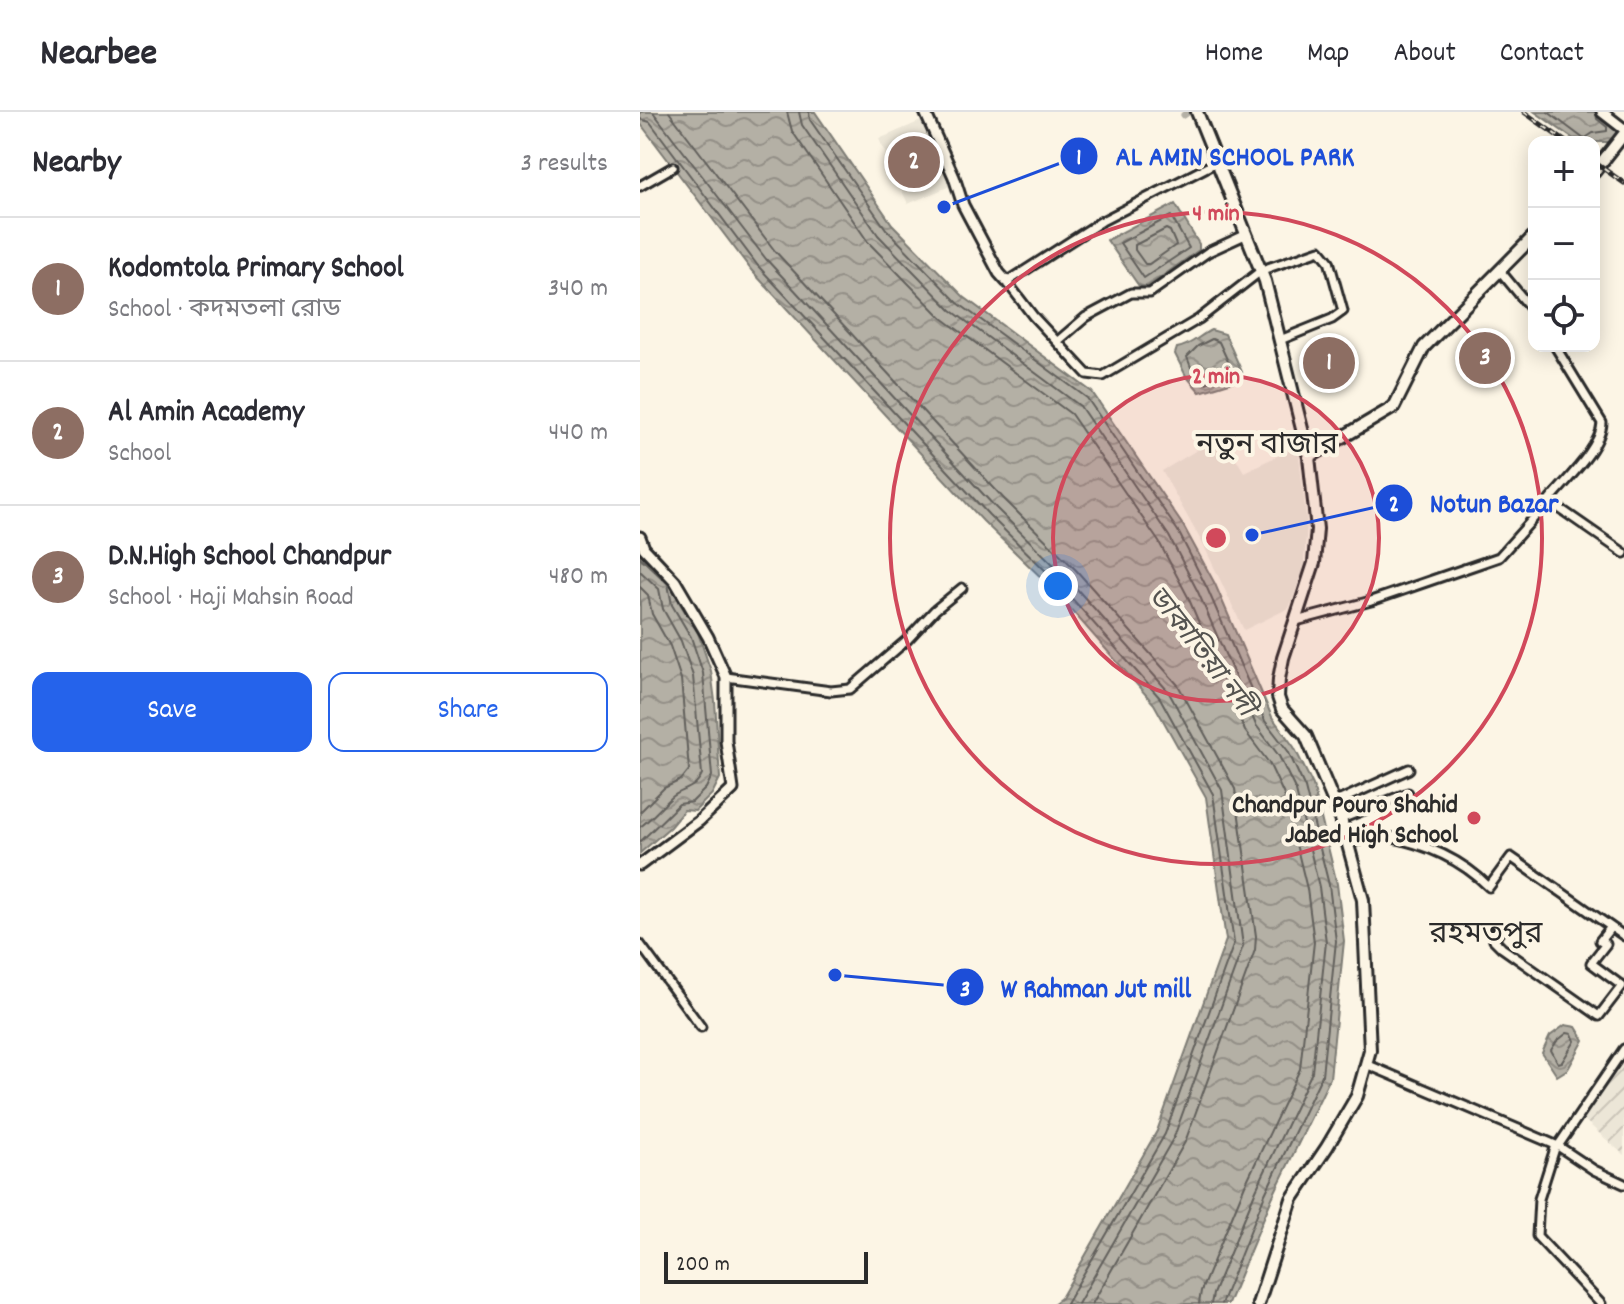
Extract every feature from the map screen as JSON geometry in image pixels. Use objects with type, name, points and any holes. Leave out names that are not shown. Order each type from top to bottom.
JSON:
[{"type":"main road","points":[[1198,115],[1262,270],[1309,457],[1317,529],[1316,548],[1283,658],[1278,697],[1282,709],[1306,736],[1336,802],[1363,900],[1370,1050],[1357,1096],[1292,1199],[1258,1304]]},
{"type":"main road","points":[[1600,164],[1624,132]]},
{"type":"main road","points":[[1309,457],[1394,407],[1424,347],[1528,243]]},
{"type":"street","points":[[925,112],[963,205],[999,273],[1033,316],[1087,374],[1103,376],[1199,319],[1262,270],[1320,250],[1329,261],[1343,306],[1339,316],[1280,340]]},
{"type":"street","points":[[1602,112],[1624,132]]},
{"type":"street","points":[[1007,282],[1102,221],[1217,162]]},
{"type":"street","points":[[640,186],[673,167]]},
{"type":"street","points":[[1058,341],[1086,317],[1131,293],[1150,293],[1208,252],[1247,234]]},
{"type":"street","points":[[1501,272],[1528,305]]},
{"type":"street","points":[[1296,621],[1371,601],[1499,557],[1602,434],[1602,423],[1559,352]]},
{"type":"street","points":[[1549,501],[1624,553]]},
{"type":"street","points":[[640,537],[644,548],[675,581],[708,637],[726,677],[726,741],[733,789],[699,821],[640,865]]},
{"type":"street","points":[[726,677],[831,691],[850,689],[962,588]]},
{"type":"street","points":[[1336,802],[1409,769]]},
{"type":"street","points":[[1341,819],[1408,793]]},
{"type":"street","points":[[1347,844],[1381,835],[1444,854],[1469,868],[1489,887],[1511,857],[1624,936]]},
{"type":"street","points":[[1503,926],[1494,940],[1502,948],[1599,1016],[1622,986],[1591,963],[1606,944],[1600,941],[1611,927]]},
{"type":"street","points":[[640,944],[701,1027]]},
{"type":"street","points":[[1601,1304],[1537,1236],[1539,1199],[1557,1146],[1624,1049]]},
{"type":"street","points":[[1366,1064],[1557,1146],[1594,1170],[1624,1184]]},
{"type":"shaded area","points":[[921,121],[950,186],[908,204],[879,139]]},
{"type":"shaded area","points":[[1222,435],[1244,472],[1298,446],[1307,524],[1303,572],[1289,608],[1244,630],[1204,546],[1162,471]]},
{"type":"shaded area","points":[[1624,1056],[1624,1155],[1582,1118]]},
{"type":"water","name":"ডাকাতিয়া নদী","points":[[640,112],[815,112],[892,224],[964,297],[1092,392],[1184,527],[1215,584],[1272,717],[1294,747],[1313,785],[1337,884],[1344,941],[1330,1078],[1272,1198],[1228,1304],[1053,1304],[1061,1298],[1157,1131],[1226,940],[1206,797],[1154,704],[1054,590],[983,521],[752,271],[640,123]]},
{"type":"water","points":[[1535,112],[1599,112],[1620,130],[1609,142],[1600,142],[1600,136],[1569,136]]},
{"type":"water","points":[[1175,204],[1199,244],[1199,250],[1147,287],[1139,286],[1107,240]]},
{"type":"water","points":[[1211,330],[1225,334],[1242,372],[1236,375],[1233,382],[1200,392],[1186,376],[1175,354],[1177,348]]},
{"type":"water","points":[[640,538],[676,580],[679,602],[698,633],[711,671],[720,778],[712,794],[695,811],[684,810],[640,853]]},
{"type":"water","points":[[1565,1025],[1576,1027],[1584,1040],[1568,1069],[1557,1076],[1542,1053],[1550,1036]]},
{"type":"waterway","points":[[1184,115],[1188,112]]},
{"type":"railway","points":[[1524,112],[1558,136]]},
{"type":"railway","points":[[1600,166],[1624,183]]},
{"type":"place","name":"Al Amin Academy","points":[[914,162]]},
{"type":"place","name":"AL AMIN SCHOOL PARK","points":[[944,207]]},
{"type":"place","name":"D.N.High School Chandpur","points":[[1485,358]]},
{"type":"place","name":"Kodomtola Primary School","points":[[1329,363]]},
{"type":"place","name":"Notun Bazar","points":[[1252,535]]},
{"type":"place","name":"Chandpur Pouro Shahid Jabed High School","points":[[1474,818]]},
{"type":"place","name":"W Rahman Jut mill","points":[[835,975]]},
{"type":"district","name":"নতুন বাজার","points":[[1267,443]]},
{"type":"district","name":"রহমতপুর","points":[[1486,932]]}]
